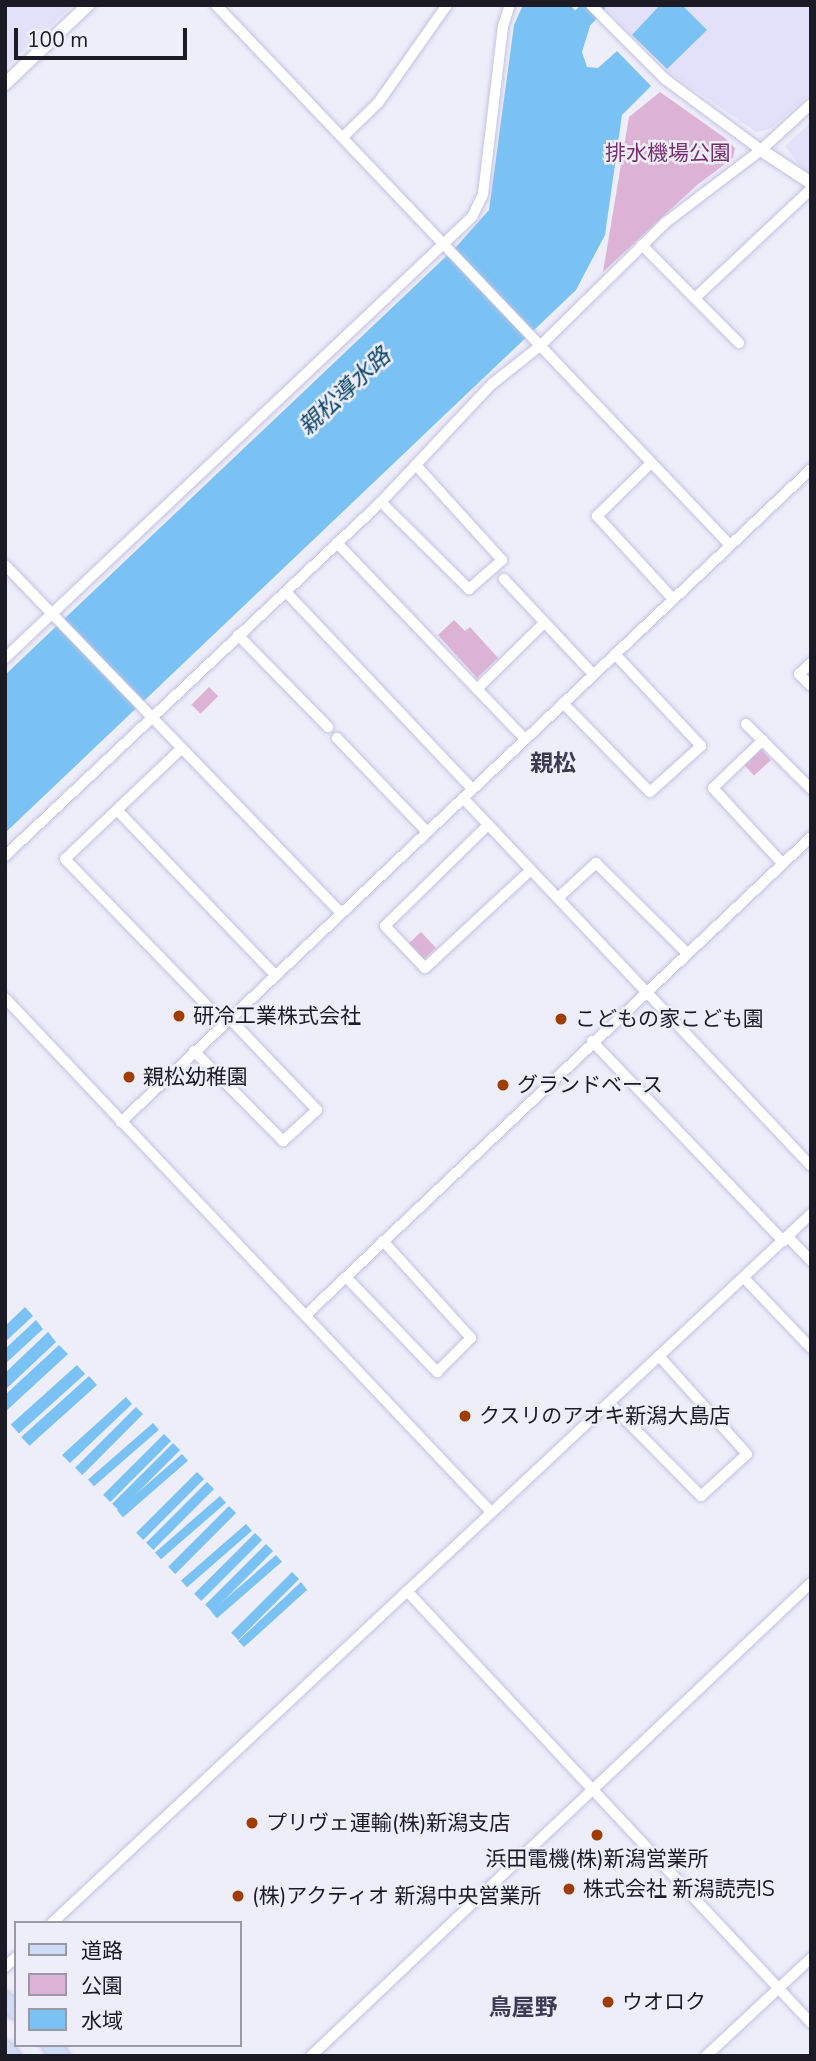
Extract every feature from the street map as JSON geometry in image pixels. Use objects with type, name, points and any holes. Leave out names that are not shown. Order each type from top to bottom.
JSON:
[{"type":"main road","points":[[5,2049],[12,2056]]},
{"type":"street","points":[[5,84],[88,5]]},
{"type":"street","points":[[216,5],[649,465],[729,544]]},
{"type":"street","points":[[343,138],[378,103],[447,5]]},
{"type":"street","points":[[5,658],[55,617],[446,248],[472,217],[483,194],[503,26],[510,5]]},
{"type":"street","points":[[591,5],[665,79],[761,150],[811,183]]},
{"type":"street","points":[[5,856],[147,713],[286,592],[381,502],[492,384],[696,196],[761,150],[811,104]]},
{"type":"street","points":[[695,298],[811,189]]},
{"type":"street","points":[[642,245],[739,343]]},
{"type":"street","points":[[381,502],[469,589],[502,560],[416,465]]},
{"type":"street","points":[[649,465],[597,516],[673,599]]},
{"type":"street","points":[[121,1122],[729,544],[811,470]]},
{"type":"street","points":[[337,543],[524,738]]},
{"type":"street","points":[[5,565],[340,912]]},
{"type":"street","points":[[504,579],[543,624],[593,674]]},
{"type":"street","points":[[286,592],[472,789]]},
{"type":"street","points":[[477,689],[543,624]]},
{"type":"street","points":[[238,635],[328,727]]},
{"type":"street","points":[[563,703],[650,792],[701,746],[615,654]]},
{"type":"street","points":[[811,663],[799,674],[811,686]]},
{"type":"street","points":[[746,723],[811,789]]},
{"type":"street","points":[[337,738],[427,832]]},
{"type":"street","points":[[763,740],[713,788],[783,864]]},
{"type":"street","points":[[182,748],[65,859],[317,1110],[283,1141],[194,1051]]},
{"type":"street","points":[[463,798],[811,1166]]},
{"type":"street","points":[[117,810],[274,974]]},
{"type":"street","points":[[488,825],[384,926],[425,968],[531,870]]},
{"type":"street","points":[[307,1314],[646,989],[811,838]]},
{"type":"street","points":[[558,898],[596,863],[686,952]]},
{"type":"street","points":[[5,998],[491,1511]]},
{"type":"street","points":[[592,1041],[786,1239],[811,1261]]},
{"type":"street","points":[[54,1921],[811,1214]]},
{"type":"street","points":[[346,1277],[437,1371],[446,1363],[471,1338],[383,1241]]},
{"type":"street","points":[[744,1278],[811,1348]]},
{"type":"street","points":[[609,1403],[701,1496],[747,1454],[659,1356]]},
{"type":"street","points":[[312,2056],[811,1583]]},
{"type":"street","points":[[407,1591],[811,2023]]},
{"type":"street","points":[[706,2056],[811,1958]]},
{"type":"shaded area","points":[[5,5],[73,5],[5,68]]},
{"type":"shaded area","points":[[603,5],[811,5],[811,93],[770,129],[756,132],[669,72]]},
{"type":"shaded area","points":[[811,122],[811,170],[806,173],[785,146]]},
{"type":"green space","name":"排水機場公園","points":[[660,92],[725,138],[735,148],[733,158],[697,185],[603,272],[629,117]]},
{"type":"green space","points":[[454,620],[465,631],[470,627],[498,658],[477,678],[438,635]]},
{"type":"green space","points":[[209,687],[218,696],[201,714],[191,705]]},
{"type":"green space","points":[[761,749],[771,760],[754,776],[744,764]]},
{"type":"green space","points":[[421,932],[436,948],[423,960],[408,944]]},
{"type":"water","points":[[523,5],[570,5],[590,26],[582,52],[587,67],[598,68],[617,51],[651,86],[622,115],[605,235],[576,290],[5,833],[5,675],[456,247],[489,210],[514,25]]},
{"type":"water","points":[[660,5],[682,5],[707,30],[667,69],[632,35]]},
{"type":"water","points":[[25,1307],[33,1316],[5,1342],[5,1326]]},
{"type":"water","points":[[36,1320],[43,1329],[5,1364],[5,1349]]},
{"type":"water","points":[[48,1332],[56,1342],[5,1390],[5,1373]]},
{"type":"water","points":[[59,1345],[68,1354],[5,1412],[5,1395]]},
{"type":"water","points":[[77,1365],[85,1374],[19,1433],[11,1425]]},
{"type":"water","points":[[89,1376],[97,1385],[29,1446],[21,1437]]},
{"type":"water","points":[[126,1397],[132,1404],[70,1463],[62,1455]]},
{"type":"water","points":[[136,1407],[143,1414],[82,1475],[75,1468]]},
{"type":"water","points":[[153,1423],[159,1430],[94,1486],[88,1479]]},
{"type":"water","points":[[164,1434],[171,1441],[110,1502],[103,1495]]},
{"type":"water","points":[[173,1443],[180,1450],[119,1511],[112,1504]]},
{"type":"water","points":[[182,1454],[188,1461],[123,1517],[117,1510]]},
{"type":"water","points":[[197,1472],[204,1479],[143,1540],[136,1533]]},
{"type":"water","points":[[207,1482],[214,1489],[153,1550],[146,1543]]},
{"type":"water","points":[[220,1496],[226,1503],[161,1559],[155,1552]]},
{"type":"water","points":[[229,1506],[236,1513],[175,1574],[168,1567]]},
{"type":"water","points":[[246,1524],[252,1531],[187,1587],[181,1580]]},
{"type":"water","points":[[255,1533],[262,1540],[201,1601],[194,1594]]},
{"type":"water","points":[[266,1544],[273,1551],[212,1612],[205,1605]]},
{"type":"water","points":[[276,1555],[282,1562],[217,1618],[211,1611]]},
{"type":"water","points":[[292,1572],[299,1579],[238,1640],[231,1633]]},
{"type":"water","points":[[301,1582],[307,1590],[244,1647],[238,1641]]},
{"type":"waterway","name":"親松導水路","points":[[569,40],[575,25],[594,5]]},
{"type":"place","name":"研冷工業株式会社","points":[[179,1016]]},
{"type":"place","name":"こどもの家こども園","points":[[561,1019]]},
{"type":"place","name":"親松幼稚園","points":[[129,1077]]},
{"type":"place","name":"グランドベース","points":[[503,1085]]},
{"type":"place","name":"クスリのアオキ新潟大島店","points":[[465,1416]]},
{"type":"place","name":"プリヴェ運輸(株)新潟支店","points":[[252,1823]]},
{"type":"place","name":"浜田電機(株)新潟営業所","points":[[597,1835]]},
{"type":"place","name":"株式会社 新潟読売IS","points":[[569,1889]]},
{"type":"place","name":"(株)アクティオ 新潟中央営業所","points":[[238,1896]]},
{"type":"place","name":"ウオロク","points":[[608,2002]]},
{"type":"district","name":"親松","points":[[553,764]]},
{"type":"district","name":"鳥屋野","points":[[523,2008]]}]
